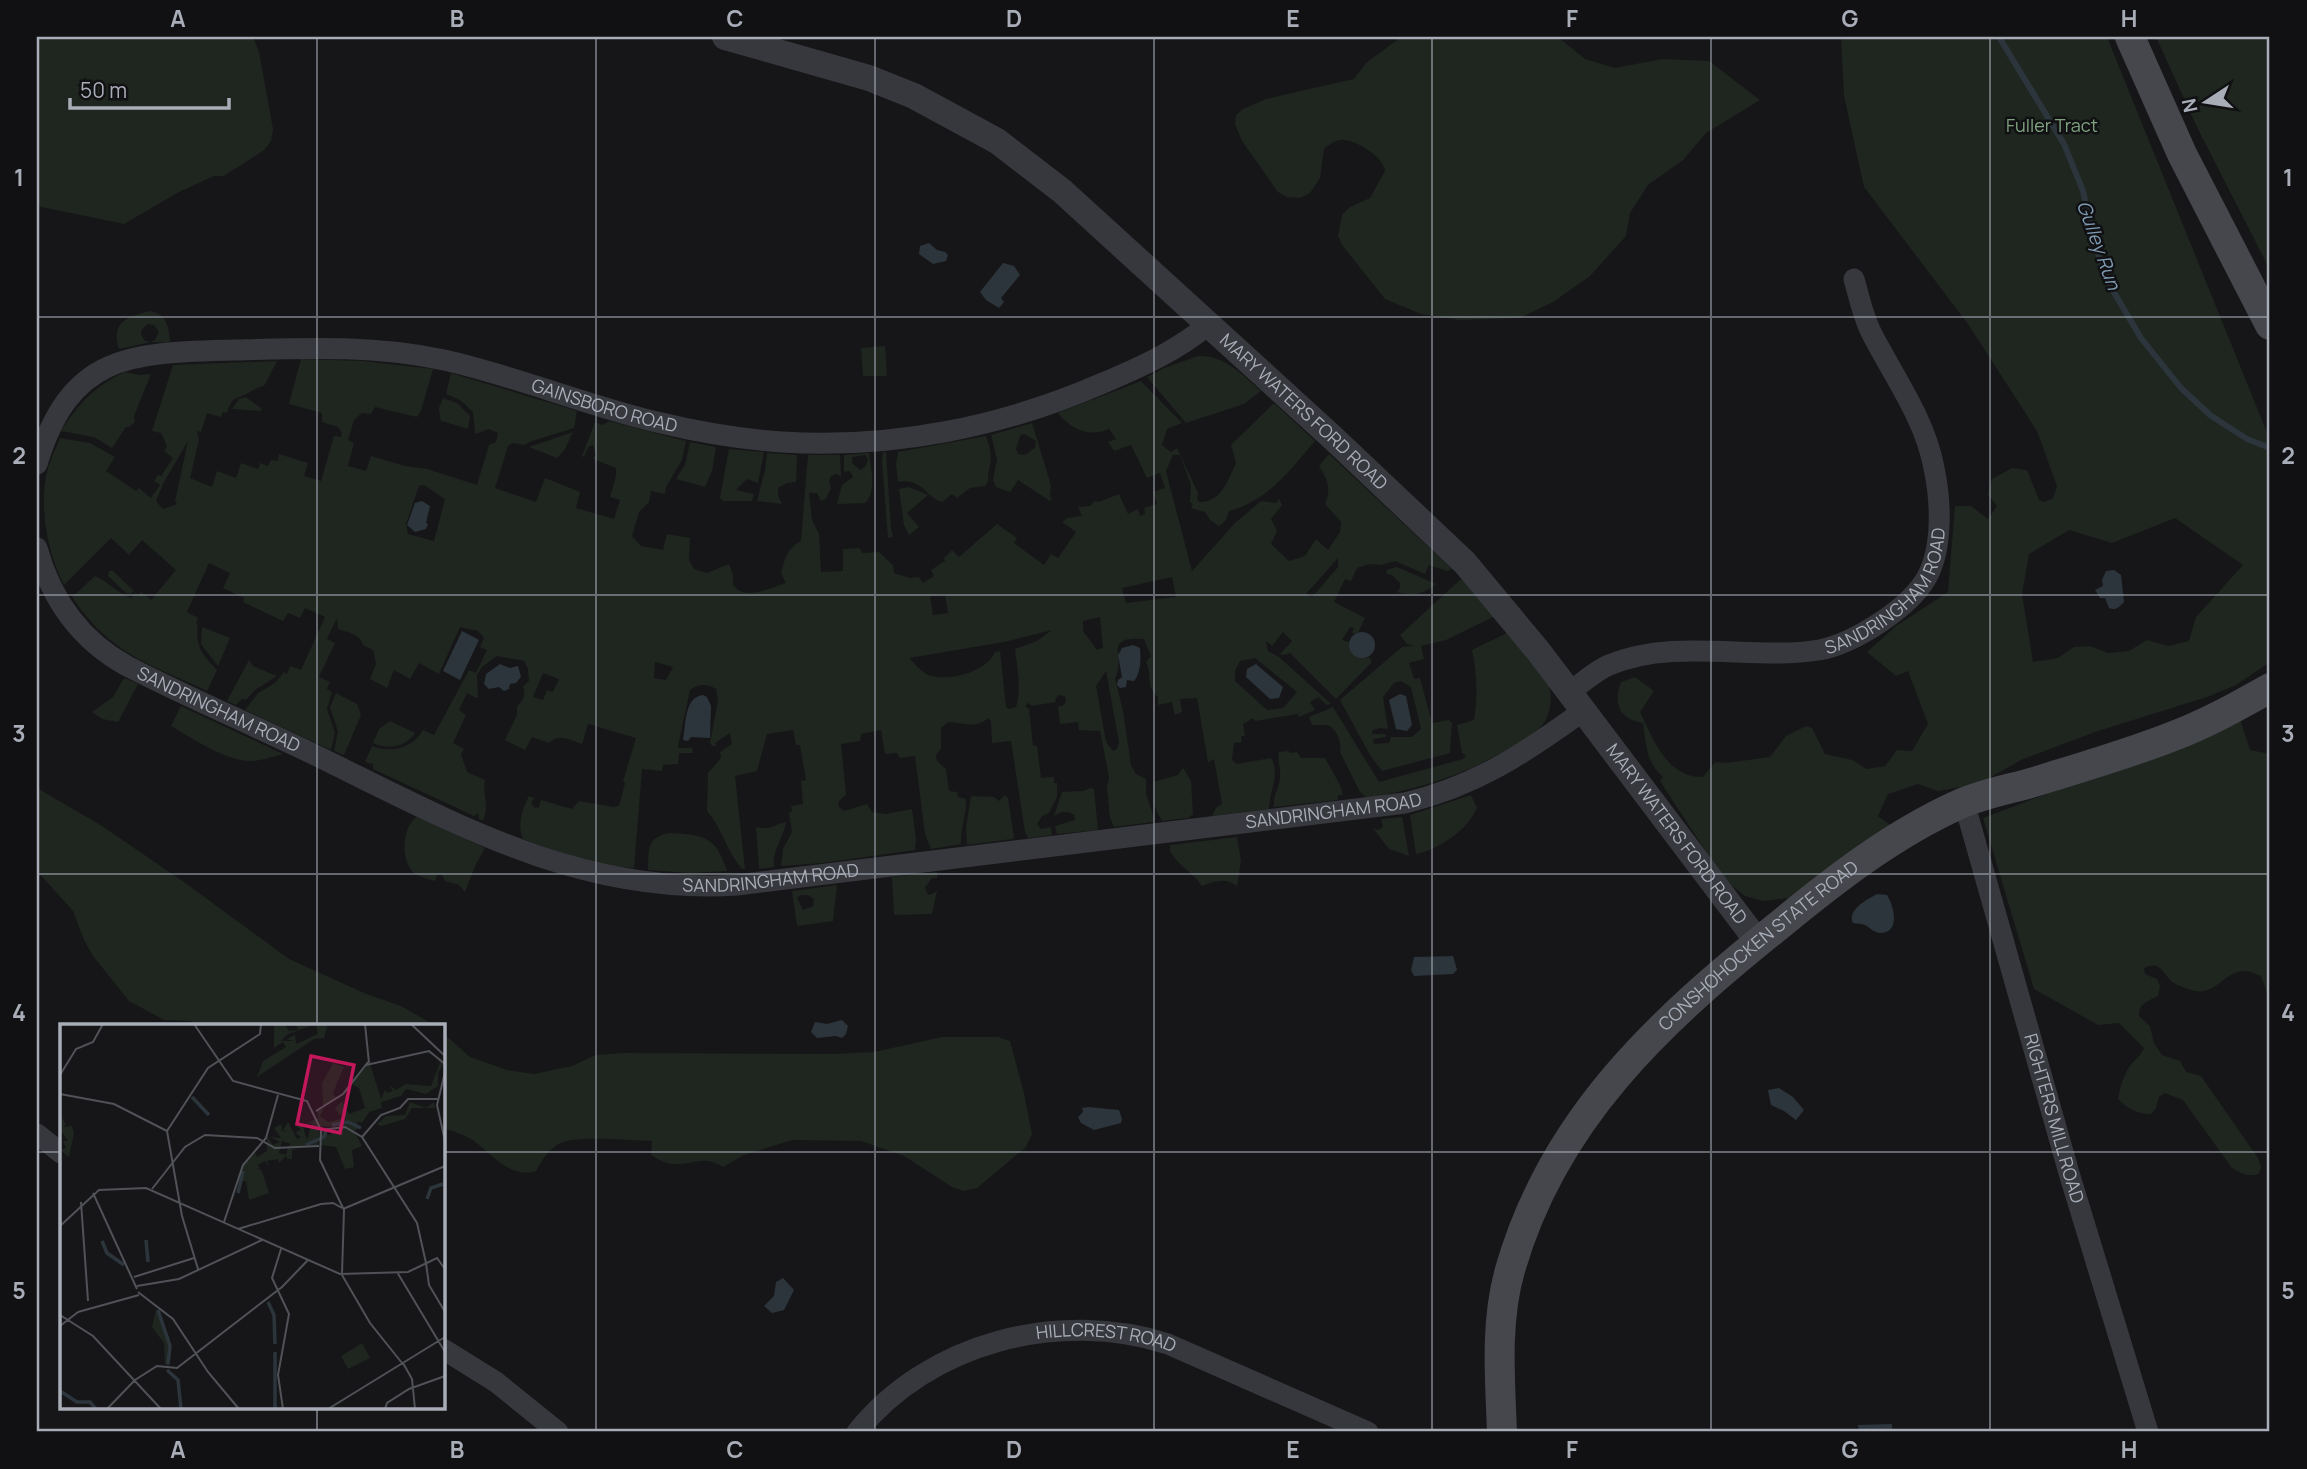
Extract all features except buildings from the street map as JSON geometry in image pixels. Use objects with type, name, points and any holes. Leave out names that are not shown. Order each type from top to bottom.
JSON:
[{"type":"main road","points":[[2130,37],[2182,154],[2270,325]]},
{"type":"main road","name":"CONSHOHOCKEN STATE ROAD","points":[[1502,1432],[1499,1369],[1503,1304],[1519,1241],[1548,1177],[1591,1107],[1638,1050],[1695,995],[1805,904],[1893,840],[1925,821],[1964,802],[2173,737],[2234,709],[2270,688]]},
{"type":"street","name":"MARY WATERS FORD ROAD","points":[[725,37],[869,78],[914,96],[977,129],[1039,172],[1209,325],[1465,563],[1577,701],[1758,942]]},
{"type":"street","name":"SANDRINGHAM ROAD","points":[[37,548],[50,584],[71,619],[108,656],[522,852],[590,872],[658,884],[737,885],[1405,803],[1448,791],[1484,776],[1531,749],[1608,666],[1652,654],[1695,651],[1810,651],[1852,640],[1910,598],[1927,578],[1939,528],[1934,469],[1924,435],[1913,411],[1870,331],[1854,279]]},
{"type":"street","name":"GAINSBORO ROAD","points":[[37,464],[56,415],[83,382],[112,363],[143,356],[326,347],[408,354],[464,365],[636,417],[690,429],[761,440],[842,443],[949,431],[1043,407],[1157,359],[1209,325]]},
{"type":"street","name":"RIGHTERS MILL ROAD","points":[[1964,802],[2069,1173],[2148,1432]]},
{"type":"street","points":[[37,1134],[60,1152]]},
{"type":"street","name":"HILLCREST ROAD","points":[[856,1432],[901,1390],[922,1375],[970,1350],[1021,1335],[1098,1329],[1146,1336],[1168,1344],[1368,1432]]},
{"type":"street","points":[[444,1350],[496,1382],[558,1432]]},
{"type":"green space","points":[[37,37],[253,37],[259,52],[273,129],[271,141],[264,150],[223,176],[214,176],[179,192],[124,224],[37,206]]},
{"type":"green space","points":[[1401,37],[1558,37],[1585,59],[1615,68],[1662,59],[1709,61],[1760,100],[1706,133],[1683,160],[1648,185],[1630,213],[1626,236],[1590,276],[1553,302],[1520,318],[1460,320],[1421,314],[1385,299],[1342,245],[1338,236],[1342,215],[1350,207],[1370,198],[1385,171],[1380,161],[1351,141],[1334,142],[1324,149],[1320,178],[1310,193],[1300,198],[1287,197],[1278,192],[1242,141],[1235,124],[1236,115],[1243,109],[1266,99],[1354,79],[1366,63]]},
{"type":"green space","name":"Fuller Tract","points":[[1841,37],[2107,37],[2270,440],[2270,662],[2236,685],[2021,760],[1986,780],[1938,791],[1918,784],[1888,794],[1878,816],[1893,827],[1790,898],[1763,901],[1745,896],[1731,885],[1714,864],[1660,781],[1663,777],[1650,759],[1643,723],[1628,718],[1618,704],[1621,682],[1635,677],[1654,691],[1640,712],[1663,755],[1680,771],[1690,776],[1703,777],[1715,762],[1770,757],[1786,736],[1806,726],[1812,728],[1825,754],[1852,760],[1867,769],[1885,766],[1897,750],[1912,751],[1928,724],[1908,671],[1896,676],[1867,652],[1896,626],[1948,592],[1955,506],[1971,506],[1988,519],[1997,506],[1988,494],[1992,479],[2012,468],[2027,470],[2039,500],[2045,502],[2053,498],[2057,486],[2037,431],[1968,324],[1864,187],[1844,96]],"holes":[[[2175,518],[2243,565],[2196,617],[2189,641],[2168,646],[2147,640],[2129,651],[2108,653],[2090,646],[2074,647],[2058,658],[2033,662],[2022,594],[2029,554],[2069,530],[2112,543]]]},
{"type":"green space","points":[[2156,37],[2270,37],[2270,270],[2198,129]]},
{"type":"green space","points":[[150,311],[164,318],[170,342],[151,342],[119,349],[117,333],[122,322]],"holes":[[[148,324],[154,325],[159,332],[155,340],[144,340],[142,329]]]},
{"type":"green space","points":[[885,346],[887,376],[863,376],[861,348]]},
{"type":"green space","points":[[1198,356],[1225,362],[1261,391],[1244,404],[1186,423],[1147,377]]},
{"type":"green space","points":[[301,359],[363,361],[433,369],[417,417],[375,407],[371,414],[362,413],[354,420],[348,440],[354,443],[348,466],[366,471],[371,456],[427,469],[477,485],[489,445],[496,442],[498,433],[489,429],[475,434],[473,412],[460,400],[446,394],[451,373],[577,411],[574,428],[525,445],[513,443],[508,446],[495,488],[536,502],[545,478],[580,492],[576,508],[614,519],[620,500],[610,497],[616,468],[593,459],[596,454],[593,445],[588,447],[584,457],[582,456],[595,422],[603,425],[609,421],[686,441],[682,460],[666,487],[665,494],[651,491],[649,502],[639,512],[632,536],[641,546],[663,550],[667,534],[690,538],[689,560],[694,569],[707,573],[729,564],[733,585],[738,590],[751,593],[786,583],[781,573],[785,559],[801,541],[808,455],[840,455],[841,477],[837,474],[831,476],[831,488],[826,499],[821,501],[817,493],[809,493],[812,520],[819,534],[821,572],[843,571],[843,549],[859,548],[863,553],[879,552],[893,565],[894,573],[910,578],[919,577],[923,583],[934,576],[931,570],[945,561],[944,558],[952,550],[959,557],[997,524],[1017,538],[1014,543],[1044,565],[1051,554],[1058,558],[1076,532],[1062,522],[1067,518],[1082,516],[1078,507],[1090,506],[1094,501],[1099,502],[1119,494],[1128,514],[1138,509],[1140,516],[1145,514],[1144,508],[1157,504],[1153,492],[1165,488],[1160,473],[1147,478],[1131,445],[1114,451],[1108,442],[1116,439],[1109,429],[1095,433],[1081,430],[1068,424],[1058,413],[1141,381],[1182,423],[1167,429],[1162,445],[1171,452],[1177,448],[1198,493],[1199,502],[1213,499],[1223,489],[1236,463],[1231,445],[1274,403],[1315,441],[1267,492],[1229,511],[1226,520],[1219,526],[1210,520],[1205,512],[1191,508],[1191,485],[1180,455],[1173,455],[1166,471],[1192,571],[1235,523],[1261,501],[1276,503],[1279,499],[1282,505],[1271,519],[1277,531],[1271,544],[1289,561],[1305,556],[1316,539],[1328,550],[1340,532],[1341,522],[1325,504],[1328,484],[1319,466],[1329,454],[1452,569],[1447,571],[1429,565],[1425,574],[1395,561],[1357,568],[1351,581],[1345,579],[1334,602],[1365,618],[1358,633],[1354,634],[1354,628],[1350,627],[1342,640],[1349,642],[1349,646],[1365,658],[1369,657],[1372,662],[1336,699],[1290,653],[1280,654],[1292,641],[1283,632],[1272,646],[1266,641],[1268,651],[1279,657],[1331,704],[1327,705],[1318,697],[1310,702],[1315,710],[1299,717],[1298,714],[1255,721],[1253,718],[1243,724],[1245,736],[1241,736],[1242,742],[1234,743],[1232,760],[1237,764],[1271,758],[1275,777],[1269,809],[1212,816],[1222,804],[1214,759],[1208,762],[1197,698],[1180,699],[1182,712],[1175,715],[1172,702],[1158,705],[1158,697],[1150,685],[1146,662],[1151,656],[1144,639],[1131,639],[1119,644],[1119,663],[1115,678],[1131,765],[1136,774],[1146,779],[1146,794],[1153,822],[1114,827],[1110,818],[1107,787],[1109,777],[1100,731],[1079,730],[1078,722],[1060,724],[1058,706],[1066,702],[1065,696],[1059,695],[1055,699],[1056,702],[1032,706],[1028,703],[1025,706],[1029,709],[1033,746],[1037,746],[1041,778],[1054,777],[1054,783],[1057,783],[1057,797],[1049,813],[1042,816],[1037,824],[1041,829],[1051,827],[1052,835],[1028,838],[1025,832],[1011,741],[992,743],[991,721],[988,718],[974,725],[948,722],[941,728],[941,749],[936,755],[937,761],[946,769],[949,791],[957,792],[958,797],[966,799],[961,844],[931,849],[925,834],[915,756],[900,758],[897,753],[885,754],[881,730],[861,734],[860,741],[841,744],[846,795],[838,802],[839,807],[844,811],[867,804],[872,812],[886,814],[912,809],[915,850],[781,866],[783,849],[792,832],[789,812],[792,812],[791,806],[803,804],[801,781],[806,780],[800,745],[796,745],[793,730],[767,734],[757,771],[735,776],[745,869],[742,869],[707,811],[708,773],[721,758],[720,752],[732,744],[730,733],[715,743],[716,746],[710,743],[718,700],[716,689],[703,685],[690,690],[678,746],[692,748],[693,753],[679,753],[678,764],[663,765],[662,771],[642,769],[634,868],[620,867],[578,858],[523,839],[521,817],[529,796],[534,798],[531,803],[535,808],[539,807],[541,800],[572,809],[579,801],[619,806],[625,783],[623,781],[636,738],[588,724],[582,744],[560,738],[549,743],[532,737],[525,750],[505,740],[523,698],[523,687],[529,681],[524,661],[497,656],[482,667],[477,675],[478,697],[467,693],[459,710],[466,715],[453,743],[464,749],[461,754],[467,772],[485,780],[486,810],[483,820],[479,819],[478,813],[474,816],[373,769],[373,764],[365,762],[372,746],[394,749],[408,745],[423,730],[434,735],[469,670],[476,673],[487,650],[480,647],[484,638],[478,631],[460,627],[439,674],[419,663],[410,679],[394,670],[387,688],[370,679],[376,664],[373,650],[363,645],[356,636],[338,629],[337,618],[327,639],[335,643],[319,677],[330,682],[327,689],[332,692],[327,709],[335,733],[331,750],[245,710],[258,693],[275,683],[284,672],[287,674],[290,666],[301,670],[325,617],[305,608],[300,618],[288,613],[283,621],[243,602],[244,598],[223,588],[230,573],[209,563],[187,612],[198,618],[196,624],[199,645],[217,670],[207,691],[149,664],[116,644],[86,616],[72,597],[95,576],[131,598],[141,592],[151,600],[176,570],[142,540],[129,555],[111,538],[64,585],[53,558],[44,512],[48,468],[60,438],[90,443],[115,457],[106,471],[136,491],[139,488],[151,498],[160,485],[154,481],[158,475],[161,476],[173,458],[164,451],[167,446],[161,433],[152,431],[173,365],[277,361],[264,386],[234,399],[227,413],[223,412],[221,417],[207,413],[201,432],[197,431],[199,440],[190,478],[212,487],[217,471],[236,478],[241,463],[258,469],[260,463],[268,466],[271,460],[278,461],[279,454],[308,463],[304,476],[321,481],[334,436],[341,437],[342,433],[338,427],[322,422],[322,413],[289,404]],"holes":[[[188,441],[175,501],[177,504],[163,509],[156,501],[164,482]],[[424,485],[445,499],[434,541],[408,534],[406,524],[419,486]],[[1338,558],[1338,567],[1312,597],[1306,594]],[[1172,577],[1176,597],[1126,603],[1122,588]],[[945,594],[948,613],[933,615],[930,596]],[[1100,617],[1103,648],[1097,650],[1083,631],[1083,621]],[[1052,630],[1037,641],[1015,649],[1019,693],[1016,707],[1006,707],[1000,651],[995,652],[976,670],[958,676],[939,677],[922,671],[909,658],[1004,642]],[[1255,658],[1297,692],[1283,708],[1267,710],[1235,681],[1235,671],[1240,661]],[[655,662],[673,667],[666,680],[654,678]],[[1106,671],[1119,742],[1117,749],[1113,751],[1106,742],[1096,686]],[[543,673],[559,679],[553,692],[547,690],[543,700],[533,697]]]},
{"type":"green space","points":[[125,372],[151,374],[134,416],[135,422],[126,427],[112,448],[94,437],[61,431],[88,396]]},
{"type":"green space","points":[[246,397],[262,409],[261,411],[232,409],[239,399]]},
{"type":"green space","points":[[443,398],[457,403],[470,416],[468,429],[442,421],[441,423],[439,408]]},
{"type":"green space","points":[[1032,423],[1051,485],[1050,501],[1018,480],[1010,492],[996,487],[993,480],[997,459],[991,435]],"holes":[[[1024,434],[1036,441],[1035,448],[1024,455],[1018,454],[1016,449],[1020,436]]]},
{"type":"green space","points":[[573,432],[557,458],[529,447]]},
{"type":"green space","points":[[986,436],[991,457],[985,486],[970,488],[957,498],[952,494],[942,502],[912,482],[898,482],[898,452]]},
{"type":"green space","points":[[690,442],[716,447],[712,471],[705,487],[676,479],[685,465]]},
{"type":"green space","points":[[729,449],[764,452],[758,483],[747,479],[736,490],[754,494],[752,501],[724,501],[720,498]]},
{"type":"green space","points":[[883,452],[886,452],[893,537],[888,538],[882,461]]},
{"type":"green space","points":[[767,453],[797,455],[796,482],[778,488],[782,504],[757,501]]},
{"type":"green space","points":[[869,453],[872,487],[865,503],[837,504],[842,485],[853,477],[850,471],[844,472],[844,455]],"holes":[[[865,455],[868,459],[866,466],[860,470],[852,463],[852,457]]]},
{"type":"green space","points":[[909,487],[928,495],[907,513],[919,527],[909,535],[904,525],[899,489]]},
{"type":"green space","points":[[1397,567],[1436,584],[1418,594],[1397,592],[1400,583],[1387,574],[1386,570]]},
{"type":"green space","points":[[109,571],[113,571],[134,591],[126,593],[108,576]]},
{"type":"green space","points":[[1461,579],[1495,616],[1446,640],[1421,646],[1424,659],[1409,663],[1414,679],[1420,678],[1432,723],[1449,720],[1452,723],[1450,753],[1382,771],[1370,755],[1340,700],[1402,647],[1415,646],[1407,644],[1400,635]],"holes":[[[1401,681],[1411,687],[1421,729],[1412,737],[1391,737],[1389,743],[1374,744],[1373,739],[1386,737],[1385,734],[1372,734],[1373,730],[1388,729],[1383,697],[1394,683]]]},
{"type":"green space","points":[[202,627],[230,638],[218,666],[201,644]]},
{"type":"green space","points":[[1509,632],[1538,668],[1550,689],[1549,712],[1539,728],[1487,761],[1437,781],[1367,798],[1360,792],[1340,752],[1336,733],[1328,725],[1312,725],[1309,717],[1333,707],[1379,782],[1463,759],[1466,756],[1462,753],[1457,725],[1474,720],[1476,685],[1472,650]]},
{"type":"green space","points":[[249,660],[253,666],[277,676],[236,705],[227,701]]},
{"type":"green space","points":[[124,678],[138,684],[118,722],[102,719],[92,712],[113,697]]},
{"type":"green space","points":[[336,693],[357,704],[361,715],[344,755],[334,751],[338,731],[330,707]]},
{"type":"green space","points":[[181,706],[283,754],[246,761],[217,752],[171,726]]},
{"type":"green space","points":[[2240,719],[2250,750],[2270,754],[2270,992],[2267,992],[2261,976],[2245,971],[2232,974],[2209,989],[2195,991],[2174,983],[2159,967],[2150,966],[2144,968],[2145,974],[2157,979],[2160,986],[2158,996],[2142,1006],[2139,1016],[2150,1026],[2154,1043],[2162,1055],[2180,1061],[2186,1072],[2201,1076],[2258,1158],[2261,1167],[2259,1174],[2252,1175],[2232,1168],[2183,1100],[2165,1093],[2159,1097],[2151,1114],[2147,1114],[2133,1110],[2118,1099],[2125,1074],[2144,1048],[2119,1023],[2098,1025],[2034,989],[1983,818]]},
{"type":"green space","points":[[390,721],[415,733],[396,746],[373,743],[379,729]]},
{"type":"green space","points":[[1279,752],[1297,752],[1301,758],[1325,758],[1343,795],[1338,795],[1338,800],[1274,807],[1280,781]]},
{"type":"green space","points":[[1183,768],[1191,781],[1193,814],[1188,818],[1162,821],[1153,804],[1153,782],[1178,775]]},
{"type":"green space","points":[[37,788],[102,826],[289,959],[364,993],[401,1006],[432,1024],[197,1024],[190,1021],[164,1020],[129,1001],[93,956],[73,911],[37,871]]},
{"type":"green space","points":[[1094,789],[1098,830],[1057,834],[1055,826],[1075,820],[1074,815],[1069,812],[1054,816],[1062,792]]},
{"type":"green space","points":[[1005,795],[1008,798],[1014,837],[967,845],[966,827],[971,796],[994,797],[999,801]]},
{"type":"green space","points":[[1471,795],[1477,808],[1467,824],[1443,843],[1416,854],[1410,815]]},
{"type":"green space","points":[[417,817],[485,848],[465,892],[459,885],[445,881],[442,875],[437,875],[435,881],[414,873],[409,867],[405,852],[406,835],[412,821]]},
{"type":"green space","points":[[1402,817],[1409,856],[1389,849],[1373,828],[1378,830],[1383,827],[1381,819]]},
{"type":"green space","points":[[786,822],[775,855],[774,867],[759,869],[756,827],[769,828]]},
{"type":"green space","points":[[670,833],[700,837],[713,844],[727,871],[689,873],[648,870],[650,845],[662,835]]},
{"type":"green space","points":[[1237,837],[1241,861],[1237,886],[1216,881],[1202,886],[1170,851],[1170,845]]},
{"type":"green space","points":[[937,872],[937,878],[932,878],[925,887],[930,895],[937,891],[932,914],[894,915],[892,877]]},
{"type":"green space","points":[[837,885],[833,921],[797,926],[792,891]],"holes":[[[808,895],[814,899],[813,906],[803,910],[797,898]]]},
{"type":"green space","points":[[444,1034],[470,1057],[507,1070],[534,1074],[572,1066],[596,1055],[833,1054],[874,1052],[942,1037],[998,1037],[1010,1041],[1032,1134],[1026,1147],[977,1188],[964,1191],[952,1187],[904,1156],[861,1141],[792,1140],[744,1155],[723,1167],[709,1161],[680,1164],[664,1162],[651,1155],[652,1141],[575,1140],[553,1147],[536,1171],[527,1173],[510,1169],[459,1133],[444,1128]]},
{"type":"shaded area","points":[[929,243],[948,255],[946,261],[933,264],[919,254],[920,246]]},
{"type":"shaded area","points":[[1003,263],[1014,266],[1020,275],[1001,298],[1004,302],[999,308],[986,300],[980,292]]},
{"type":"shaded area","points":[[422,501],[430,506],[428,524],[426,529],[415,532],[407,525],[415,503]]},
{"type":"shaded area","points":[[2114,570],[2121,575],[2124,602],[2114,609],[2109,608],[2105,598],[2100,598],[2095,590],[2103,586],[2102,580],[2106,571]]},
{"type":"shaded area","points":[[462,631],[479,640],[460,680],[443,671]]},
{"type":"shaded area","points":[[1362,632],[1371,636],[1375,645],[1371,654],[1362,658],[1353,654],[1349,645],[1353,636]]},
{"type":"shaded area","points":[[1133,645],[1140,648],[1138,674],[1134,681],[1127,680],[1126,687],[1120,688],[1117,685],[1122,677],[1118,655],[1122,648]]},
{"type":"shaded area","points":[[500,664],[510,668],[518,666],[521,677],[504,691],[499,687],[489,689],[484,684],[486,674]]},
{"type":"shaded area","points":[[1256,664],[1283,687],[1279,698],[1270,699],[1246,677],[1247,669]]},
{"type":"shaded area","points":[[1400,694],[1406,696],[1412,725],[1407,731],[1396,729],[1389,700]]},
{"type":"shaded area","points":[[703,695],[711,706],[710,738],[691,737],[688,741],[683,740],[689,706],[697,697]]},
{"type":"shaded area","points":[[1877,894],[1887,895],[1892,906],[1893,924],[1887,932],[1875,932],[1864,924],[1853,923],[1855,910]]},
{"type":"shaded area","points":[[1453,956],[1457,970],[1453,974],[1414,976],[1411,970],[1414,957]]},
{"type":"shaded area","points":[[842,1020],[848,1026],[842,1038],[817,1038],[811,1032],[815,1022],[827,1024]]},
{"type":"shaded area","points":[[1779,1088],[1793,1097],[1804,1110],[1796,1120],[1771,1105],[1768,1090]]},
{"type":"shaded area","points":[[1082,1108],[1119,1110],[1121,1123],[1094,1130],[1081,1123],[1078,1117],[1083,1112]]},
{"type":"shaded area","points":[[783,1278],[794,1290],[784,1310],[772,1313],[764,1306],[774,1296],[776,1282]]},
{"type":"shaded area","points":[[1892,1424],[1892,1432],[1859,1432],[1858,1425]]},
{"type":"waterway","name":"Gulley Run","points":[[1999,37],[2064,144],[2083,191],[2094,242],[2109,284],[2141,338],[2181,388],[2210,415],[2247,439],[2270,448]]}]
